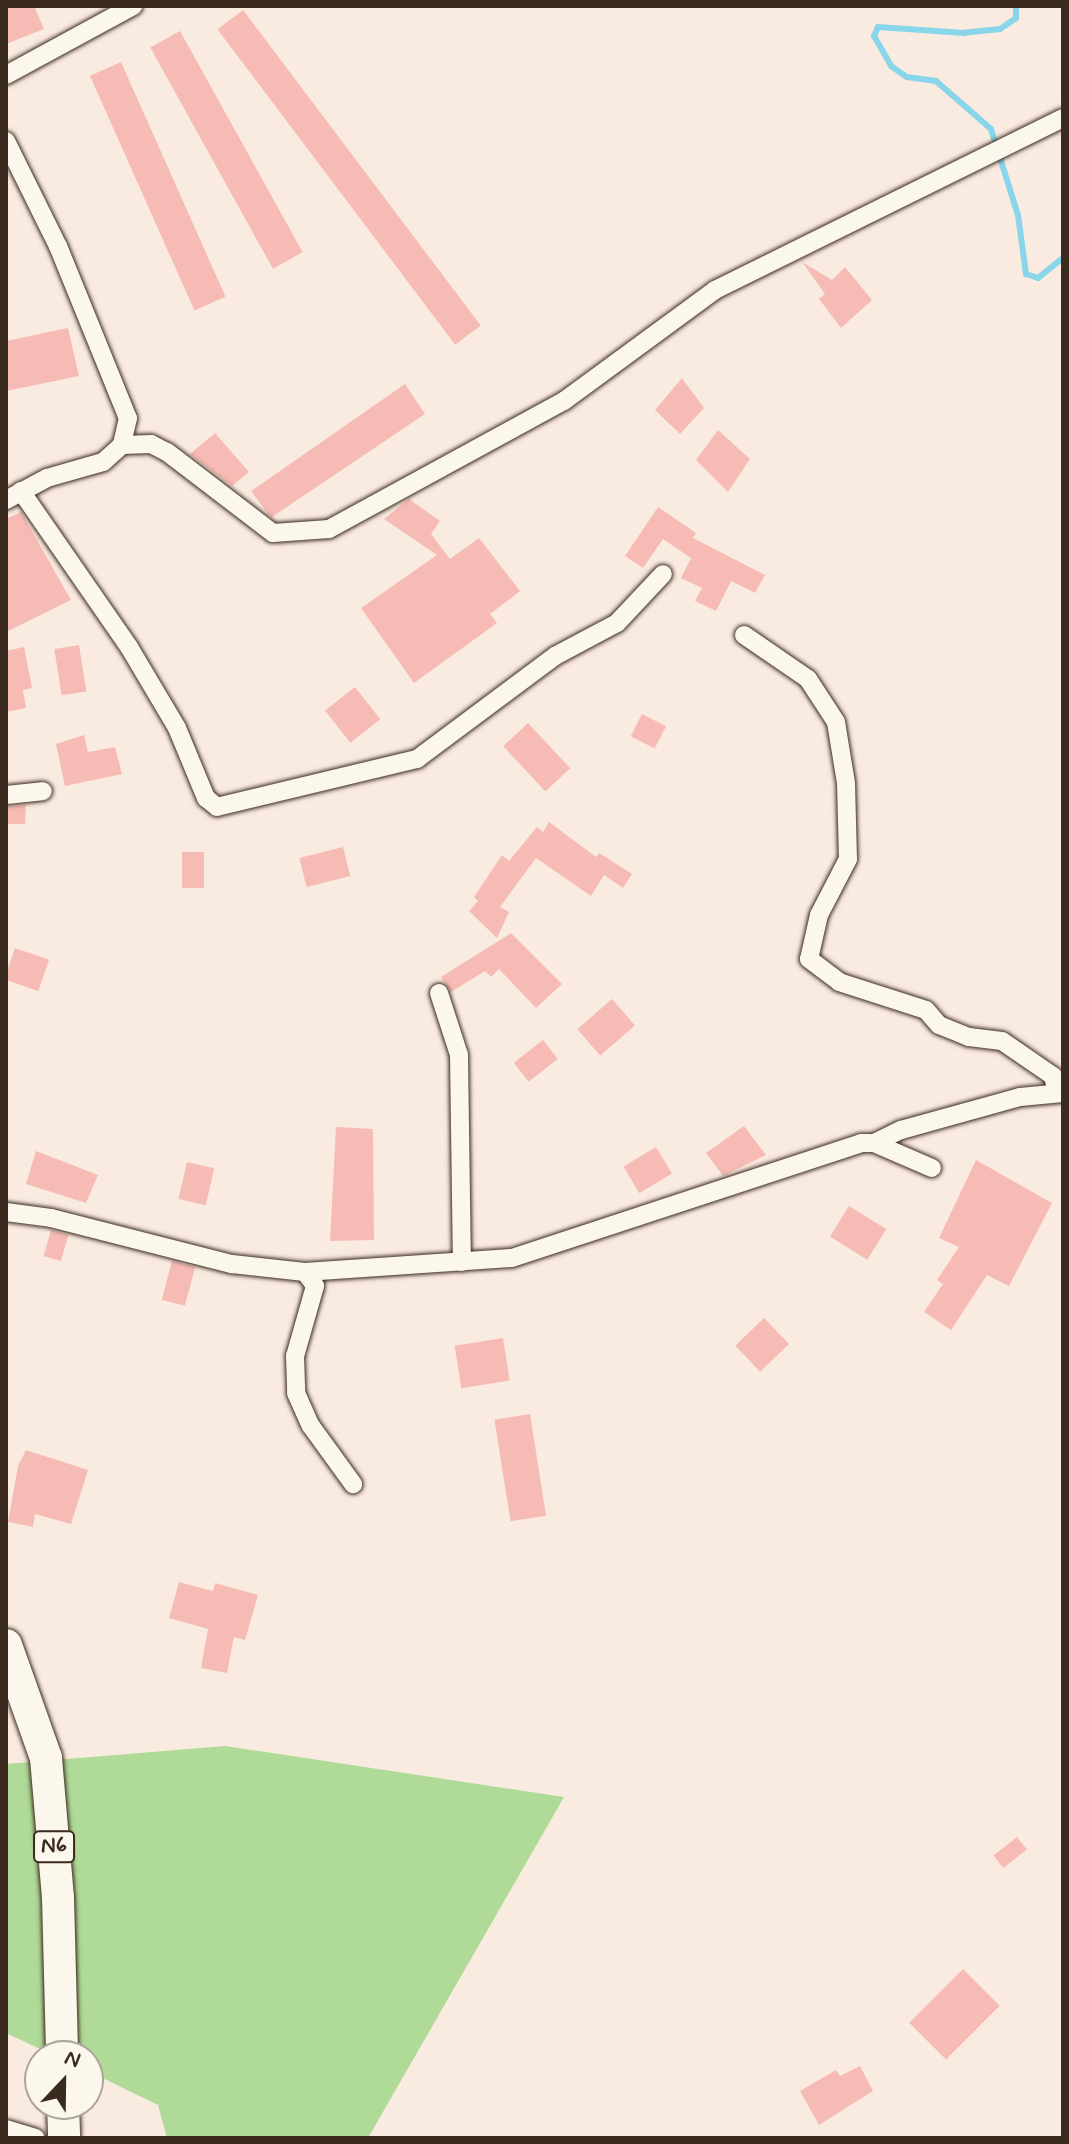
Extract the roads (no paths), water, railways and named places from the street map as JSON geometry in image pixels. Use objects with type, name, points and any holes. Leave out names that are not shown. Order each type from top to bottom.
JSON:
[{"type":"highway","name":"N6","points":[[6,1645],[46,1758],[58,1898],[62,2040]]},
{"type":"street","points":[[6,75],[133,6]]},
{"type":"street","points":[[122,445],[151,444],[167,452],[273,533],[329,529],[564,401],[715,290],[1063,118]]},
{"type":"street","points":[[6,141],[58,246],[128,418],[122,445],[103,462],[47,478],[14,496],[129,647],[177,728],[206,798],[217,807],[417,759],[555,656],[617,623],[663,574]]},
{"type":"street","points":[[6,1212],[51,1218],[232,1264],[305,1272],[512,1258],[960,1113],[1060,1093],[1053,1076],[1002,1041],[969,1037],[939,1025],[926,1010],[839,982],[809,959],[819,915],[848,859],[846,783],[836,722],[808,679],[744,635]]},
{"type":"street","points":[[6,795],[43,791]]},
{"type":"street","points":[[439,993],[459,1055],[462,1262]]},
{"type":"street","points":[[874,1143],[932,1168]]},
{"type":"street","points":[[305,1272],[315,1286],[295,1356],[296,1393],[311,1426],[353,1484]]},
{"type":"street","points":[[6,2129],[36,2138]]},
{"type":"waterway","points":[[1016,6],[1016,18],[1000,29],[964,33],[878,27],[874,36],[891,66],[907,77],[936,81],[991,129],[1018,215],[1026,274],[1038,278],[1063,258]]}]
